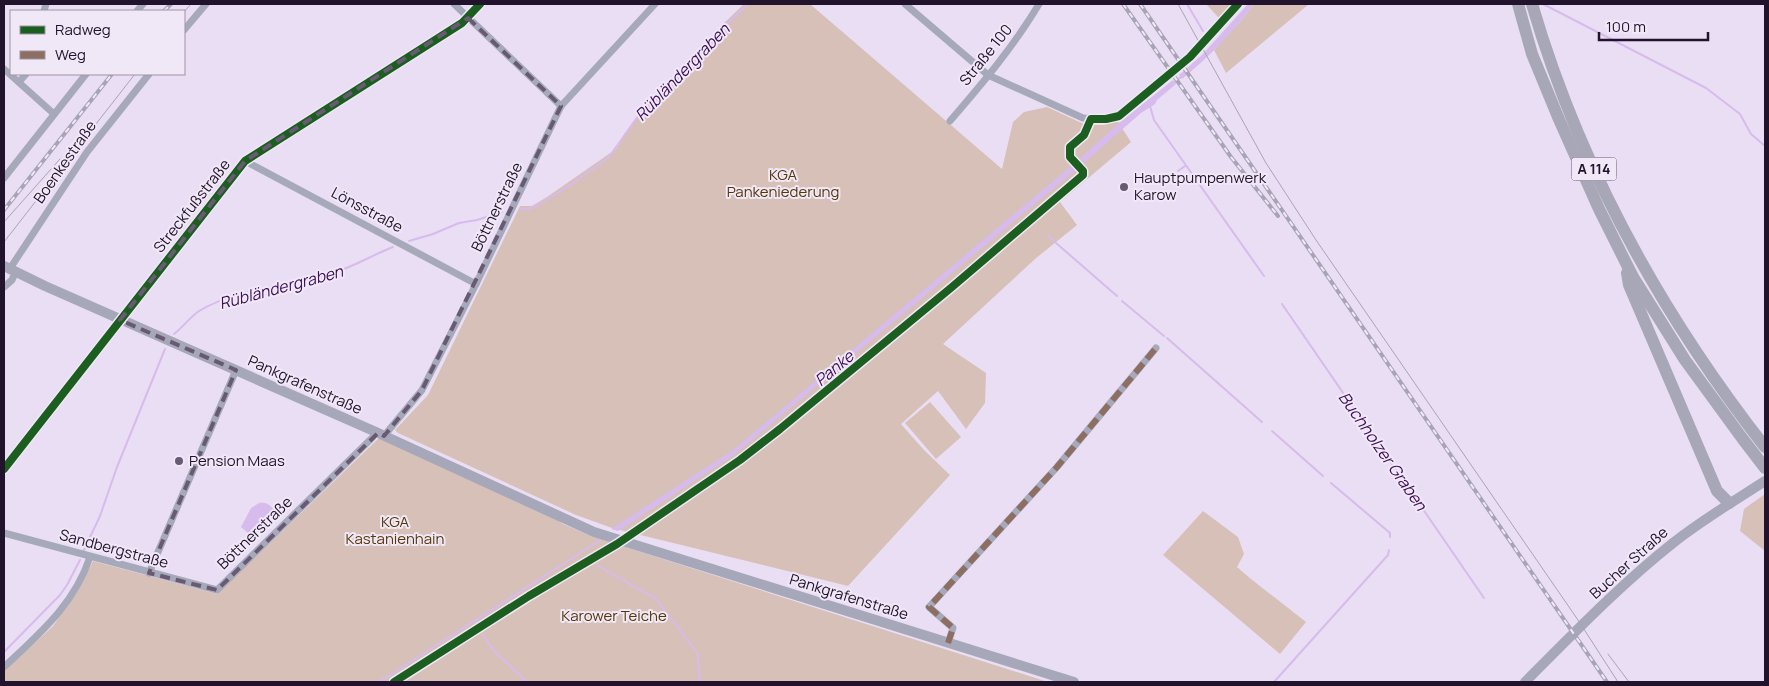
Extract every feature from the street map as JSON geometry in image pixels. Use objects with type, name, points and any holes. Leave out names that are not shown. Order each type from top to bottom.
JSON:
[{"type":"highway","name":"A 114","points":[[1518,4],[1532,54],[1558,117],[1599,209],[1624,259],[1685,360],[1765,468]]},
{"type":"highway","name":"A 114","points":[[1532,4],[1545,48],[1566,103],[1593,167],[1634,250],[1678,325],[1716,382],[1765,446]]},
{"type":"highway","points":[[1624,259],[1629,285],[1718,491],[1729,503]]},
{"type":"main road","name":"Pankgrafenstraße","points":[[9,270],[380,434],[594,532],[1074,682]]},
{"type":"main road","name":"Bucher Straße","points":[[1525,682],[1623,585],[1673,543],[1729,503],[1765,482]]},
{"type":"street","points":[[185,29],[206,4]]},
{"type":"street","points":[[454,4],[561,106]]},
{"type":"street","name":"Streckfußstraße","points":[[4,469],[245,161],[462,23],[480,4]]},
{"type":"street","name":"Böttnerstraße","points":[[217,590],[372,438],[380,434],[422,390],[476,284],[561,106],[655,4]]},
{"type":"street","points":[[905,4],[988,76],[1083,118],[1106,120],[1119,116],[1190,57],[1238,4]]},
{"type":"street","name":"Straße 100","points":[[950,121],[1023,32],[1039,4]]},
{"type":"street","points":[[11,75],[54,114]]},
{"type":"street","points":[[19,82],[25,75]]},
{"type":"street","points":[[4,178],[85,75]]},
{"type":"street","name":"Boenkestraße","points":[[4,288],[12,280],[9,270],[87,152],[148,75]]},
{"type":"street","name":"Lönsstraße","points":[[245,161],[476,284]]},
{"type":"street","points":[[948,643],[953,628],[929,607],[1057,467],[1156,348]]},
{"type":"street","points":[[149,573],[236,370]]},
{"type":"street","name":"Sandbergstraße","points":[[4,533],[217,590]]},
{"type":"street","points":[[4,667],[59,614],[76,589],[90,557]]},
{"type":"highlighted area","points":[[468,18],[561,106],[422,390],[384,436],[378,433],[217,590],[149,573],[236,370],[120,320],[245,161]]},
{"type":"green space","name":"KGA Pankeniederung","points":[[744,4],[810,4],[1002,169],[1013,122],[1024,112],[1047,107],[1086,125],[1103,125],[1117,120],[1131,142],[1060,202],[1077,225],[1035,259],[943,344],[986,373],[985,403],[966,429],[938,391],[901,424],[950,475],[848,586],[612,528],[576,515],[395,430],[428,395],[520,206],[532,206],[616,149],[640,112],[710,42],[720,27]]},
{"type":"green space","points":[[1206,4],[1231,4],[1220,19]]},
{"type":"green space","points":[[1254,4],[1309,4],[1226,73],[1214,50]]},
{"type":"green space","points":[[930,402],[961,437],[936,459],[905,423]]},
{"type":"green space","points":[[379,438],[552,516],[563,524],[591,536],[1048,682],[4,682],[4,671],[53,626],[79,589],[93,561],[217,594]]},
{"type":"green space","points":[[1765,494],[1765,551],[1740,531],[1744,509]]},
{"type":"green space","points":[[1203,511],[1238,537],[1244,554],[1237,567],[1306,622],[1280,654],[1163,555]]},
{"type":"water","points":[[1248,4],[1254,4],[1220,44],[1182,79],[1179,75],[1202,55]]},
{"type":"water","points":[[1173,80],[1176,84],[1157,100],[1155,104],[1141,113],[1078,168],[734,455],[618,531],[611,529],[733,450],[1077,161],[1119,123]]},
{"type":"water","points":[[259,503],[271,506],[276,513],[276,518],[255,536],[249,534],[241,527],[251,508]]},
{"type":"waterway","name":"Rübländergraben","points":[[521,209],[532,208],[538,205],[572,184],[609,157],[643,109],[748,4]]},
{"type":"waterway","points":[[1187,4],[1203,31]]},
{"type":"waterway","points":[[1543,4],[1706,88],[1740,114],[1751,134],[1765,146]]},
{"type":"waterway","name":"Panke","points":[[1174,83],[1182,76]]},
{"type":"waterway","name":"Buchholzer Graben","points":[[1150,106],[1154,120],[1264,276]]},
{"type":"waterway","points":[[1178,171],[1185,166]]},
{"type":"waterway","name":"Rübländergraben","points":[[409,241],[433,234],[459,223],[477,220],[502,212]]},
{"type":"waterway","points":[[1048,236],[1117,296]]},
{"type":"waterway","name":"Rübländergraben","points":[[174,334],[195,314],[214,303],[245,293],[336,272],[393,247]]},
{"type":"waterway","points":[[1122,301],[1164,336]]},
{"type":"waterway","name":"Buchholzer Graben","points":[[1282,304],[1484,598]]},
{"type":"waterway","points":[[1167,338],[1262,422]]},
{"type":"waterway","name":"Rübländergraben","points":[[83,552],[100,516],[117,467],[165,349]]},
{"type":"waterway","points":[[1272,431],[1323,476]]},
{"type":"waterway","points":[[1331,483],[1390,533],[1390,537]]},
{"type":"waterway","name":"Panke","points":[[379,682],[602,539]]},
{"type":"waterway","points":[[1274,682],[1388,555],[1389,550]]},
{"type":"waterway","name":"Rübländergraben","points":[[4,652],[60,595],[80,560]]},
{"type":"waterway","points":[[597,565],[656,599],[698,654],[699,677],[702,682]]},
{"type":"waterway","points":[[476,621],[479,628]]},
{"type":"waterway","points":[[483,635],[494,651],[527,682]]},
{"type":"tram line","points":[[185,11],[191,4]]},
{"type":"tram line","points":[[1178,4],[1266,163],[1316,240],[1578,620],[1618,682]]},
{"type":"tram line","points":[[4,242],[134,75]]},
{"type":"tram line","points":[[4,222],[60,159]]},
{"type":"tram line","points":[[1608,654],[1629,682]]},
{"type":"railway","points":[[165,10],[171,4]]},
{"type":"railway","points":[[1123,4],[1231,157],[1278,216]]},
{"type":"railway","points":[[1140,4],[1607,682]]},
{"type":"railway","points":[[4,210],[111,75]]},
{"type":"marked path","points":[[948,643],[953,628],[929,607],[1057,467],[1156,348]]},
{"type":"cycle path","points":[[4,469],[245,161],[462,23],[480,4]]},
{"type":"cycle path","points":[[394,682],[529,596],[617,544],[740,460],[780,429],[952,287],[1083,175],[1083,171],[1070,157],[1070,147],[1084,135],[1091,119],[1106,119],[1119,116],[1190,57],[1238,4]]},
{"type":"place","name":"Hauptpumpenwerk Karow","points":[[1124,187]]},
{"type":"place","name":"Pension Maas","points":[[179,461]]},
{"type":"park label","name":"KGA Kastanienhain","points":[[395,530]]},
{"type":"park label","name":"Karower Teiche","points":[[614,616]]}]
